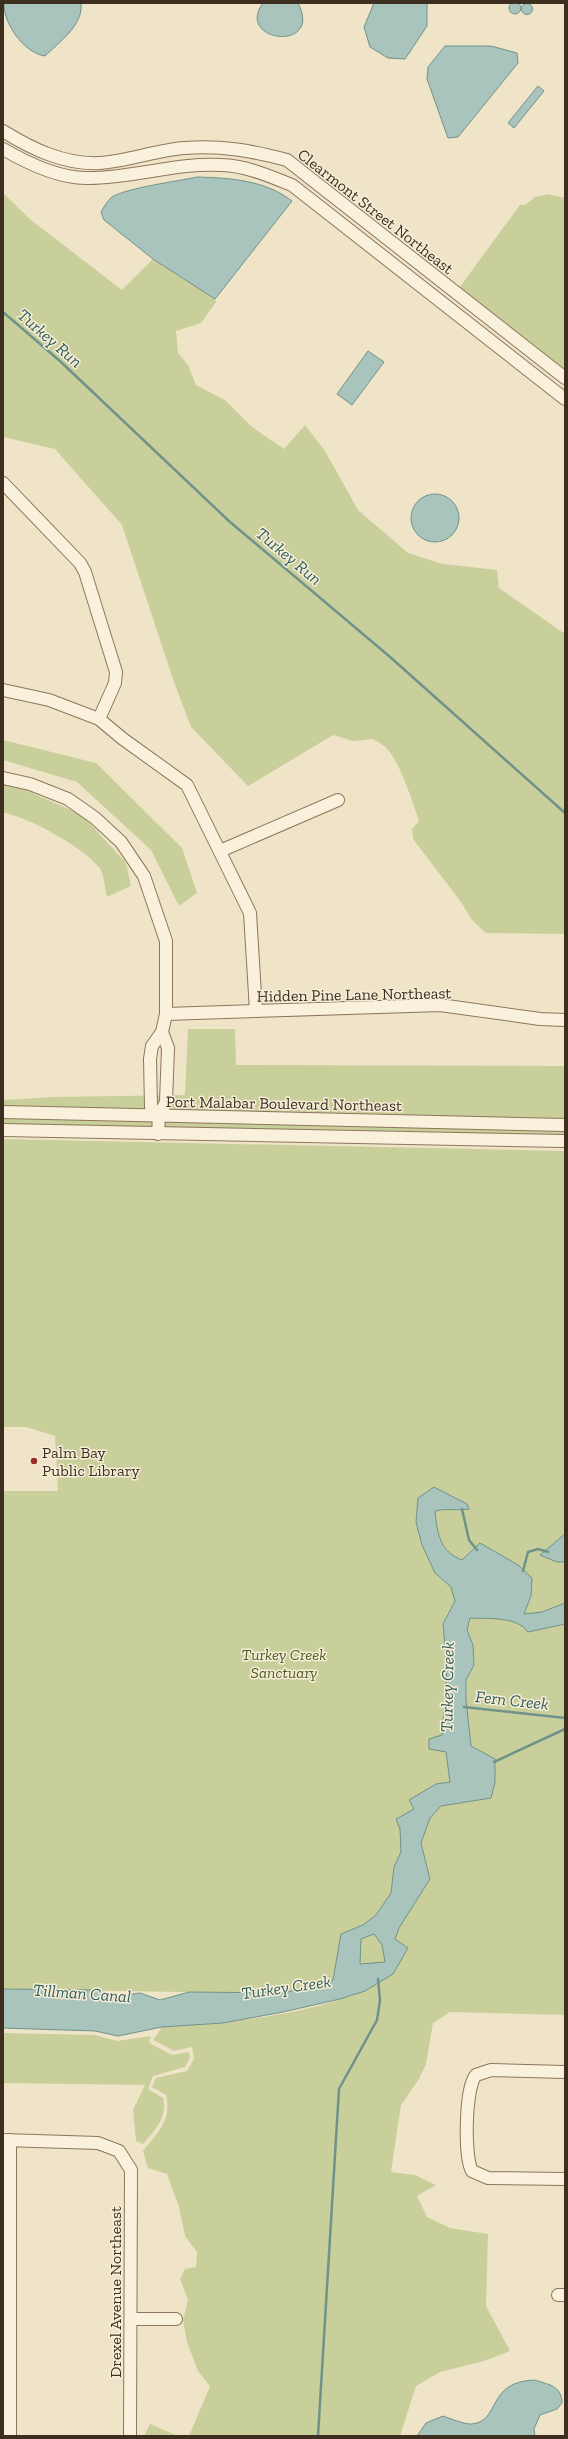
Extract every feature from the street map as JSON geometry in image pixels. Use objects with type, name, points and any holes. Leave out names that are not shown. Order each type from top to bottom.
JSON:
[{"type":"street","name":"Clearmont Street Northeast","points":[[3,131],[33,149],[82,162],[101,163],[168,150],[214,147],[247,150],[287,160],[565,378]]},
{"type":"street","name":"Clearmont Street Northeast","points":[[3,149],[24,162],[59,173],[84,178],[187,166],[222,164],[257,170],[292,185],[565,398]]},
{"type":"street","points":[[3,483],[75,555],[85,572],[116,672],[115,683],[99,719]]},
{"type":"street","points":[[3,690],[49,700],[99,719],[123,739],[187,785],[250,913],[256,1011]]},
{"type":"street","points":[[3,778],[30,784],[68,799],[95,818],[121,842],[144,876],[166,941],[166,1014],[162,1032],[152,1046],[150,1059],[152,1107],[159,1116]]},
{"type":"street","points":[[220,851],[338,800]]},
{"type":"street","name":"Hidden Pine Lane Northeast","points":[[166,1014],[440,1005],[540,1019],[565,1020]]},
{"type":"street","points":[[158,1134],[159,1116],[166,1106],[168,1048],[162,1032]]},
{"type":"street","name":"Port Malabar Boulevard Northeast","points":[[3,1112],[565,1125]]},
{"type":"street","name":"Port Malabar Boulevard Northeast","points":[[3,1130],[565,1141]]},
{"type":"street","points":[[565,2072],[491,2070],[476,2075],[469,2088],[467,2158],[472,2171],[488,2178],[565,2179]]},
{"type":"street","points":[[6,2140],[10,2436]]},
{"type":"street","name":"Drexel Avenue Northeast","points":[[6,2140],[98,2143],[119,2151],[131,2170],[130,2436]]},
{"type":"street","points":[[131,2319],[176,2319]]},
{"type":"green space","points":[[3,193],[31,220],[122,290],[153,259],[215,299],[216,302],[201,323],[176,331],[178,353],[188,365],[196,385],[225,400],[252,427],[284,449],[305,425],[325,451],[358,510],[408,553],[443,564],[497,570],[499,588],[565,634],[565,934],[486,933],[472,920],[461,902],[413,839],[412,829],[419,821],[406,784],[393,756],[385,747],[373,739],[353,741],[333,735],[248,786],[191,727],[174,682],[122,525],[55,449],[3,437]]},
{"type":"green space","points":[[548,194],[565,198],[565,369],[459,288],[520,205],[525,205],[535,197]]},
{"type":"green space","points":[[3,740],[96,763],[182,848],[197,893],[179,906],[151,850],[77,782],[3,760]]},
{"type":"green space","points":[[3,780],[82,815],[126,863],[131,886],[107,897],[101,870],[90,858],[67,842],[41,827],[3,812]]},
{"type":"green space","points":[[188,1029],[235,1029],[236,1065],[565,1066],[565,1120],[3,1107],[3,1100],[53,1097],[185,1095]]},
{"type":"green space","points":[[3,1117],[565,1130],[565,1136],[3,1125]]},
{"type":"green space","name":"Turkey Creek Sanctuary","points":[[3,1139],[565,1151],[565,2015],[450,2012],[433,2023],[426,2064],[419,2079],[401,2105],[391,2172],[415,2175],[436,2185],[417,2196],[427,2217],[450,2228],[488,2234],[486,2306],[510,2351],[484,2361],[440,2372],[416,2386],[400,2436],[189,2436],[210,2386],[198,2371],[187,2342],[183,2320],[188,2300],[180,2279],[185,2269],[196,2267],[197,2252],[185,2236],[179,2207],[167,2174],[148,2168],[143,2151],[158,2132],[167,2112],[166,2095],[152,2087],[156,2078],[187,2071],[194,2059],[192,2047],[174,2051],[153,2040],[162,2027],[234,2021],[283,2014],[330,2003],[353,1995],[3,1989],[3,1491],[58,1491],[55,1436],[26,1427],[3,1427]]},
{"type":"green space","points":[[3,2033],[95,2035],[117,2041],[151,2036],[149,2041],[151,2044],[172,2055],[189,2052],[190,2058],[185,2067],[153,2076],[148,2089],[163,2098],[164,2111],[152,2134],[143,2144],[136,2141],[133,2110],[145,2085],[3,2083]]},
{"type":"green space","points":[[150,2424],[178,2436],[144,2436]]},
{"type":"water","points":[[515,2],[519,4],[521,8],[519,12],[515,14],[511,12],[509,8],[511,4]]},
{"type":"water","points":[[4,3],[81,3],[81,11],[69,33],[45,56],[37,54],[16,36],[7,19]]},
{"type":"water","points":[[263,3],[298,3],[303,19],[299,30],[291,35],[279,36],[268,33],[260,26],[257,16]]},
{"type":"water","points":[[374,3],[427,3],[427,26],[405,59],[388,58],[370,47],[364,27]]},
{"type":"water","points":[[527,3],[531,5],[533,9],[531,13],[527,15],[523,13],[521,9],[523,5]]},
{"type":"water","points":[[445,46],[491,46],[517,53],[518,63],[458,137],[448,138],[427,79],[428,67]]},
{"type":"water","points":[[538,86],[544,91],[514,128],[508,123]]},
{"type":"water","points":[[197,177],[234,179],[259,184],[282,194],[292,201],[215,299],[153,259],[104,220],[101,212],[112,197],[119,194],[140,188]]},
{"type":"water","points":[[368,351],[384,362],[352,405],[337,394]]},
{"type":"water","points":[[430,494],[440,494],[449,498],[455,504],[458,509],[458,527],[449,538],[440,542],[430,542],[421,538],[415,532],[411,523],[411,513],[415,504],[421,498]]},
{"type":"water","name":"Tillman Canal","points":[[434,1487],[467,1504],[469,1509],[435,1511],[437,1527],[444,1547],[462,1560],[480,1543],[518,1565],[532,1578],[531,1596],[524,1614],[542,1612],[565,1603],[565,1624],[528,1632],[517,1623],[501,1619],[470,1618],[467,1630],[473,1645],[474,1665],[466,1680],[466,1700],[471,1746],[495,1759],[495,1782],[491,1798],[441,1806],[430,1818],[421,1843],[430,1879],[399,1928],[395,1939],[408,1948],[393,1974],[365,1991],[340,1999],[283,2012],[223,2023],[162,2027],[118,2036],[95,2031],[3,2028],[3,1989],[95,1990],[118,1996],[140,1993],[160,2000],[189,1992],[284,1993],[333,1980],[341,1934],[363,1925],[376,1915],[391,1893],[394,1867],[401,1852],[400,1829],[396,1819],[414,1809],[409,1800],[436,1784],[450,1782],[446,1752],[429,1749],[429,1739],[442,1735],[447,1668],[443,1624],[455,1601],[451,1587],[435,1573],[422,1545],[416,1522],[418,1498]],"holes":[[[374,1934],[382,1945],[385,1962],[360,1964],[361,1939]]]},
{"type":"water","points":[[565,1534],[565,1562],[557,1562],[540,1555]]},
{"type":"water","points":[[534,2380],[557,2389],[560,2393],[562,2403],[557,2409],[540,2415],[534,2429],[535,2436],[417,2436],[426,2423],[443,2416],[470,2424],[481,2421],[487,2416],[501,2394],[508,2387],[519,2382]]},
{"type":"waterway","name":"Turkey Run","points":[[3,312],[61,362],[230,522],[389,656],[565,813]]},
{"type":"waterway","name":"Turkey Creek","points":[[462,1509],[469,1540],[477,1550]]},
{"type":"waterway","name":"Turkey Creek","points":[[523,1571],[528,1552],[538,1549],[548,1552]]},
{"type":"waterway","name":"Fern Creek","points":[[464,1707],[565,1718]]},
{"type":"waterway","points":[[494,1762],[565,1729]]},
{"type":"waterway","points":[[318,2436],[339,2089],[377,2020],[380,2000],[378,1979]]},
{"type":"place","name":"Palm Bay Public Library","points":[[34,1461]]}]
